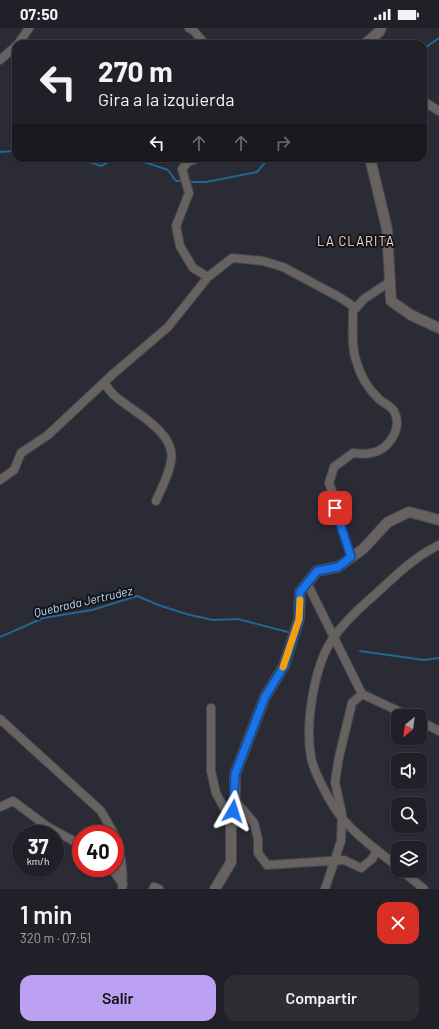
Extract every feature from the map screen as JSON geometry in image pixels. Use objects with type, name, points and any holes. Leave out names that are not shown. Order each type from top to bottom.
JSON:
[{"type":"street","points":[[21,40],[29,28]]},
{"type":"street","points":[[188,28],[194,31],[202,40]]},
{"type":"street","points":[[370,40],[381,28]]},
{"type":"street","points":[[0,60],[12,49]]},
{"type":"street","points":[[427,104],[439,112]]},
{"type":"street","points":[[188,162],[182,169],[189,193],[176,226],[180,246],[193,268],[208,277]]},
{"type":"street","points":[[371,162],[387,229],[391,301],[411,315],[439,328]]},
{"type":"street","points":[[0,480],[14,470],[22,453],[48,435],[113,374],[168,327],[208,277],[232,258],[263,261],[282,267],[339,297],[356,308]]},
{"type":"street","points":[[351,557],[335,508],[333,494],[329,483],[334,467],[353,453],[371,454],[387,447],[394,434],[397,422],[393,410],[379,399],[366,384],[355,359],[353,311],[364,299],[391,281]]},
{"type":"street","points":[[105,383],[109,392],[151,423],[166,438],[172,450],[171,461],[156,502]]},
{"type":"street","points":[[215,889],[231,862],[231,821],[235,800],[235,774],[265,697],[284,666],[299,619],[300,592],[317,571],[338,567],[363,549],[388,522],[409,512],[439,520]]},
{"type":"street","points":[[391,861],[342,818],[334,807],[311,759],[309,734],[312,703],[317,677],[334,637],[354,615],[401,570],[439,545]]},
{"type":"street","points":[[307,583],[362,694],[394,709]]},
{"type":"street","points":[[325,889],[341,841],[342,818],[336,782],[338,757],[352,703],[362,694]]},
{"type":"street","points":[[212,708],[211,771],[216,793],[231,821]]},
{"type":"street","points":[[0,719],[101,810],[109,825]]},
{"type":"street","points":[[427,724],[439,730]]},
{"type":"street","points":[[235,800],[254,823],[258,839],[258,852],[267,865],[344,860],[361,868],[372,859],[377,850]]},
{"type":"street","points":[[0,807],[13,801],[48,827],[72,840]]},
{"type":"street","points":[[117,877],[123,887]]},
{"type":"street","points":[[122,877],[123,887]]},
{"type":"street","points":[[410,877],[424,889]]},
{"type":"street","points":[[153,889],[154,887],[159,889]]},
{"type":"waterway","points":[[427,46],[439,38]]},
{"type":"waterway","points":[[0,152],[12,151]]},
{"type":"waterway","points":[[90,162],[101,166],[108,162]]},
{"type":"waterway","points":[[144,162],[168,170],[176,181],[184,181]]},
{"type":"waterway","points":[[188,182],[206,182],[257,172],[266,162]]},
{"type":"waterway","name":"Quebrada Jertrudez","points":[[0,637],[43,618],[92,610],[137,596],[161,606],[190,615],[213,620],[238,619],[288,632]]},
{"type":"waterway","name":"Quebrada Jertrudez","points":[[360,651],[424,660],[439,658]]},
{"type":"slow traffic","points":[[283,667],[299,619],[300,600]]},
{"type":"district","name":"LA CLARITA","points":[[356,241]]},
{"type":"route","points":[[233,811],[235,800],[235,774],[265,697],[284,666],[299,619],[300,592],[317,571],[338,567],[351,557],[335,508]]}]
